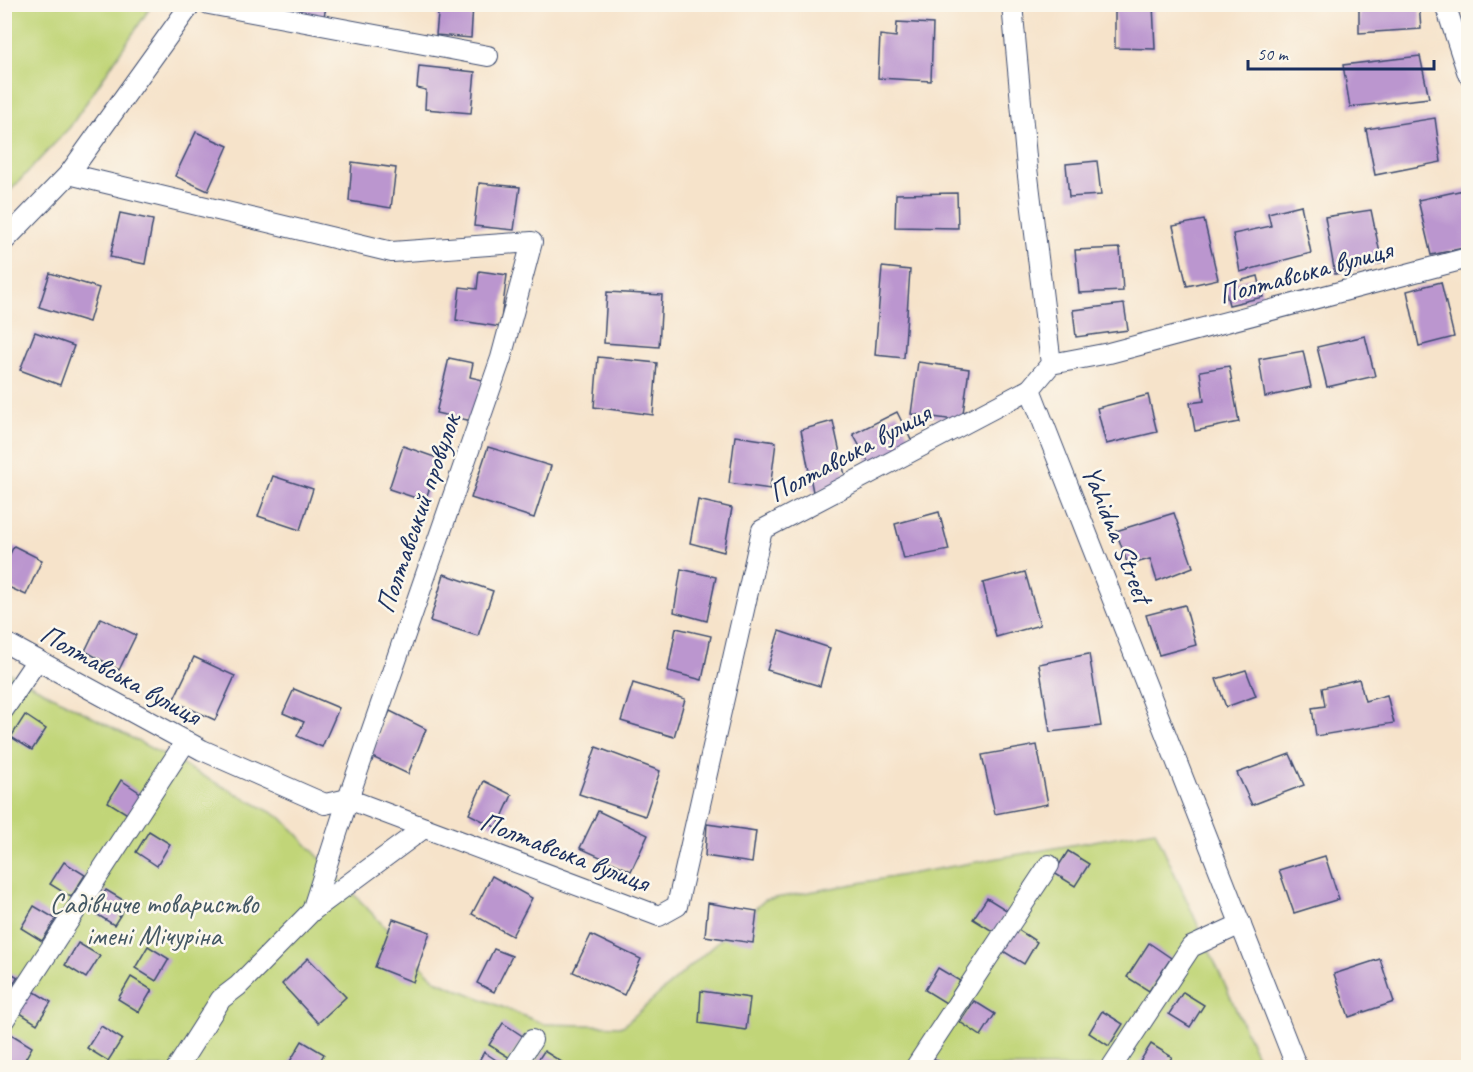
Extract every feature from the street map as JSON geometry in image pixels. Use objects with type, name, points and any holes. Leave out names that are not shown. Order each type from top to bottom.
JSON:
[{"type":"street","points":[[4,241],[69,174],[191,4]]},
{"type":"street","points":[[209,4],[488,56]]},
{"type":"street","points":[[1012,4],[1029,192],[1051,363],[1030,389]]},
{"type":"street","points":[[1445,4],[1468,74]]},
{"type":"street","name":"Полтавський провулок","points":[[69,174],[392,252],[532,242],[501,358],[348,800],[312,911]]},
{"type":"street","name":"Полтавська вулиця","points":[[1051,363],[1108,353],[1468,258]]},
{"type":"street","name":"Полтавська вулиця","points":[[4,642],[186,741],[325,804],[348,800],[659,916],[677,906],[762,530],[1030,389]]},
{"type":"street","name":"Yahidna Street","points":[[1030,389],[1298,1068]]},
{"type":"street","points":[[4,709],[36,660]]},
{"type":"street","points":[[4,1020],[186,741]]},
{"type":"street","points":[[177,1068],[220,999],[238,986],[312,911],[424,828]]},
{"type":"street","points":[[915,1068],[1049,865]]},
{"type":"street","points":[[1110,1068],[1191,946],[1241,924]]},
{"type":"street","points":[[514,1068],[532,1040]]},
{"type":"green space","points":[[5,4],[152,5],[70,127],[5,196]]},
{"type":"green space","name":"Садівниче товариство імені Мічуріна","points":[[4,670],[282,818],[435,980],[544,1024],[623,1026],[765,900],[1155,830],[1262,1067],[5,1067]]},
{"type":"building","points":[[277,4],[327,4],[323,20],[276,9]]},
{"type":"building","points":[[439,4],[473,4],[471,38],[436,35]]},
{"type":"building","points":[[1115,4],[1153,4],[1155,49],[1115,48]]},
{"type":"building","points":[[1359,4],[1419,4],[1421,29],[1359,33]]},
{"type":"building","points":[[897,22],[933,24],[931,81],[878,78],[880,35],[896,37]]},
{"type":"building","points":[[1420,56],[1429,98],[1350,107],[1343,65]]},
{"type":"building","points":[[419,66],[475,72],[471,113],[425,109],[426,90],[417,88]]},
{"type":"building","points":[[1435,118],[1441,162],[1375,175],[1366,129]]},
{"type":"building","points":[[196,132],[228,146],[208,191],[175,176]]},
{"type":"building","points":[[1097,161],[1101,195],[1069,197],[1066,164]]},
{"type":"building","points":[[352,162],[396,168],[391,208],[349,201]]},
{"type":"building","points":[[479,183],[520,187],[514,230],[474,226]]},
{"type":"building","points":[[1468,189],[1468,247],[1431,255],[1418,200]]},
{"type":"building","points":[[957,193],[958,228],[895,227],[896,194]]},
{"type":"building","points":[[1301,205],[1311,253],[1240,272],[1233,234],[1271,226],[1268,213]]},
{"type":"building","points":[[1371,210],[1382,263],[1335,274],[1325,217]]},
{"type":"building","points":[[120,213],[153,220],[145,264],[110,257]]},
{"type":"building","points":[[1204,220],[1218,279],[1187,286],[1173,226]]},
{"type":"building","points":[[1120,248],[1123,291],[1079,293],[1075,250]]},
{"type":"building","points":[[882,267],[910,270],[904,358],[875,355]]},
{"type":"building","points":[[479,271],[507,275],[500,327],[456,320],[460,287],[477,289]]},
{"type":"building","points":[[50,273],[99,288],[89,322],[39,307]]},
{"type":"building","points":[[1258,276],[1263,297],[1229,305],[1224,285]]},
{"type":"building","points":[[1441,282],[1454,337],[1419,346],[1407,291]]},
{"type":"building","points":[[607,292],[662,295],[659,347],[604,343]]},
{"type":"building","points":[[1124,304],[1128,330],[1076,337],[1073,310]]},
{"type":"building","points":[[35,332],[74,346],[60,385],[20,370]]},
{"type":"building","points":[[1365,336],[1375,376],[1327,387],[1317,347]]},
{"type":"building","points":[[1303,351],[1311,387],[1265,397],[1259,359]]},
{"type":"building","points":[[598,357],[657,363],[653,415],[594,407]]},
{"type":"building","points":[[449,358],[473,363],[470,377],[483,380],[472,421],[436,413]]},
{"type":"building","points":[[918,362],[969,369],[962,421],[911,414]]},
{"type":"building","points":[[1229,366],[1239,422],[1195,431],[1190,403],[1204,401],[1200,371]]},
{"type":"building","points":[[1148,395],[1157,432],[1106,444],[1097,408]]},
{"type":"building","points":[[897,412],[912,442],[870,465],[853,434]]},
{"type":"building","points":[[833,421],[846,480],[813,492],[801,430]]},
{"type":"building","points":[[735,436],[776,442],[770,489],[729,483]]},
{"type":"building","points":[[403,446],[440,459],[425,501],[389,489]]},
{"type":"building","points":[[488,447],[551,466],[534,518],[471,498]]},
{"type":"building","points":[[273,476],[313,489],[300,530],[258,516]]},
{"type":"building","points":[[698,500],[732,508],[724,552],[690,543]]},
{"type":"building","points":[[939,512],[949,550],[904,559],[895,524]]},
{"type":"building","points":[[1174,513],[1193,567],[1157,581],[1150,559],[1128,565],[1116,531]]},
{"type":"building","points":[[14,546],[42,560],[26,595],[4,585],[4,566]]},
{"type":"building","points":[[681,569],[716,577],[707,621],[674,612]]},
{"type":"building","points":[[1025,572],[1040,625],[996,637],[983,583]]},
{"type":"building","points":[[444,574],[493,591],[478,636],[430,621]]},
{"type":"building","points":[[1185,605],[1196,645],[1159,655],[1146,615]]},
{"type":"building","points":[[101,618],[136,635],[119,670],[85,651]]},
{"type":"building","points":[[676,628],[711,636],[702,680],[668,671]]},
{"type":"building","points":[[779,631],[830,648],[820,686],[767,670]]},
{"type":"building","points":[[1089,654],[1101,726],[1050,732],[1039,664]]},
{"type":"building","points":[[194,657],[235,676],[215,720],[173,701]]},
{"type":"building","points":[[1246,670],[1256,696],[1226,707],[1216,679]]},
{"type":"building","points":[[1359,679],[1365,701],[1387,695],[1394,723],[1316,736],[1312,708],[1325,706],[1322,688]]},
{"type":"building","points":[[633,683],[685,699],[674,737],[621,721]]},
{"type":"building","points":[[294,689],[339,708],[322,747],[297,736],[304,722],[283,713]]},
{"type":"building","points":[[390,711],[426,729],[408,774],[370,756]]},
{"type":"building","points":[[25,715],[46,729],[32,750],[11,737]]},
{"type":"building","points":[[1037,745],[1048,804],[995,814],[982,755]]},
{"type":"building","points":[[596,747],[660,771],[645,816],[579,794]]},
{"type":"building","points":[[1290,754],[1304,785],[1252,805],[1237,773]]},
{"type":"building","points":[[121,780],[142,794],[129,815],[108,802]]},
{"type":"building","points":[[484,781],[512,795],[497,828],[469,814]]},
{"type":"building","points":[[598,811],[648,835],[631,871],[580,848]]},
{"type":"building","points":[[707,824],[756,831],[752,863],[705,856]]},
{"type":"building","points":[[149,831],[170,844],[157,866],[136,852]]},
{"type":"building","points":[[1068,851],[1089,864],[1075,886],[1054,873]]},
{"type":"building","points":[[1325,856],[1339,899],[1294,913],[1279,870]]},
{"type":"building","points":[[64,862],[85,875],[71,897],[50,884]]},
{"type":"building","points":[[492,876],[532,898],[512,936],[472,914]]},
{"type":"building","points":[[106,890],[128,903],[114,925],[93,912]]},
{"type":"building","points":[[987,898],[1008,911],[994,932],[973,919]]},
{"type":"building","points":[[708,903],[757,911],[753,943],[705,936]]},
{"type":"building","points":[[34,906],[56,919],[42,941],[21,928]]},
{"type":"building","points":[[393,919],[430,932],[413,982],[375,967]]},
{"type":"building","points":[[1017,929],[1037,942],[1024,964],[1003,951]]},
{"type":"building","points":[[591,935],[641,959],[624,995],[573,972]]},
{"type":"building","points":[[78,943],[100,956],[86,978],[65,965]]},
{"type":"building","points":[[1149,943],[1171,958],[1149,991],[1127,977]]},
{"type":"building","points":[[148,946],[169,959],[156,981],[135,968]]},
{"type":"building","points":[[494,949],[512,956],[494,992],[477,983]]},
{"type":"building","points":[[308,958],[346,997],[318,1023],[282,984]]},
{"type":"building","points":[[1380,959],[1394,1002],[1349,1017],[1334,974]]},
{"type":"building","points":[[938,968],[960,981],[946,1003],[925,990]]},
{"type":"building","points":[[4,969],[18,977],[4,998]]},
{"type":"building","points":[[131,977],[152,990],[139,1012],[118,999]]},
{"type":"building","points":[[30,989],[51,1002],[37,1024],[17,1011]]},
{"type":"building","points":[[701,991],[750,998],[746,1030],[699,1023]]},
{"type":"building","points":[[1183,992],[1204,1005],[1190,1027],[1169,1014]]},
{"type":"building","points":[[974,1001],[995,1014],[981,1036],[960,1022]]},
{"type":"building","points":[[1102,1011],[1123,1024],[1109,1046],[1089,1033]]},
{"type":"building","points":[[503,1023],[524,1037],[510,1058],[489,1045]]},
{"type":"building","points":[[101,1026],[122,1039],[108,1061],[87,1048]]},
{"type":"building","points":[[11,1034],[32,1047],[20,1068],[4,1060],[4,1045]]},
{"type":"building","points":[[302,1041],[324,1054],[316,1068],[297,1068],[289,1063]]},
{"type":"building","points":[[1151,1044],[1172,1057],[1165,1068],[1137,1066]]},
{"type":"building","points":[[544,1051],[565,1064],[563,1068],[533,1068]]},
{"type":"building","points":[[484,1052],[505,1066],[504,1068],[475,1068]]},
{"type":"building","points":[[929,1055],[948,1068],[921,1068]]}]
